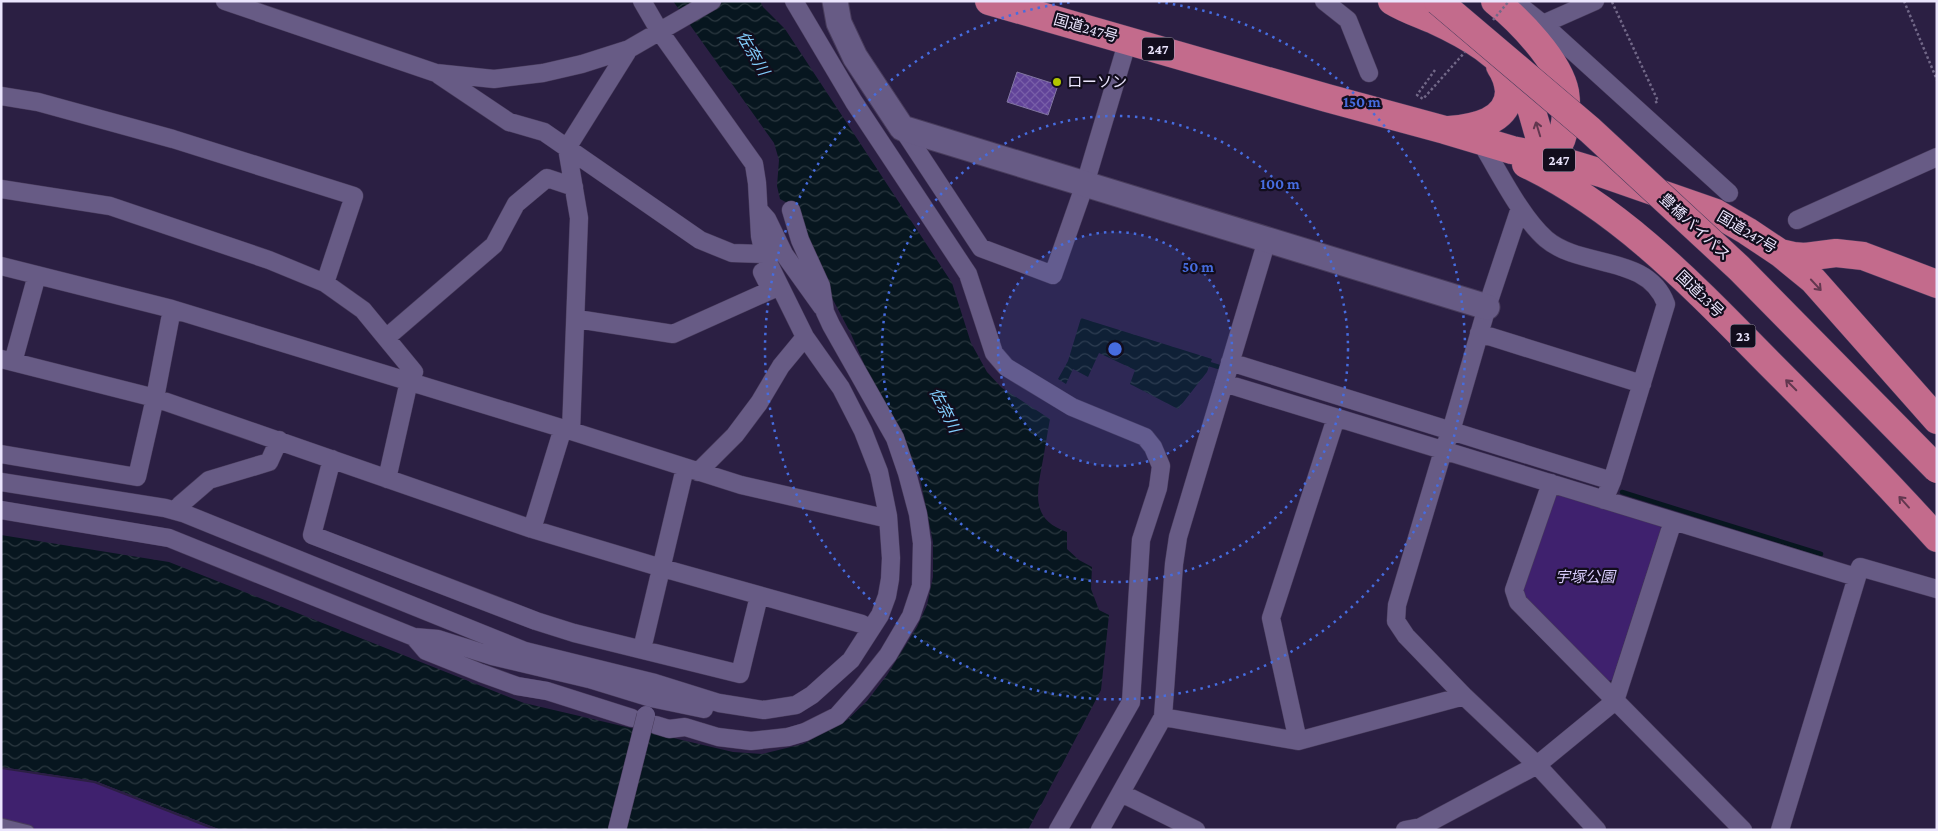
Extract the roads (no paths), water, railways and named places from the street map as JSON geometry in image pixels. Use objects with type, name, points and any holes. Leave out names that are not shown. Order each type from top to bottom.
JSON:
[{"type":"highway","name":"国道247号","points":[[989,1],[1445,130],[1512,150],[1536,160]]},
{"type":"highway","points":[[1392,1],[1462,34],[1476,49],[1502,68],[1506,76],[1508,88],[1506,105],[1493,119],[1476,127],[1445,130]]},
{"type":"highway","name":"豊橋バイパス","points":[[1438,1],[1590,130],[1738,268],[1937,469]]},
{"type":"highway","name":"豊橋バイパス","points":[[1453,1],[1596,123],[1744,261],[1937,455]]},
{"type":"highway","points":[[1493,12],[1515,18],[1537,42],[1562,81],[1575,116],[1578,135],[1585,151],[1600,166],[1621,180]]},
{"type":"highway","points":[[1476,49],[1506,67],[1522,88],[1531,104],[1536,160],[1556,150],[1562,142],[1566,109],[1565,92]]},
{"type":"highway","name":"国道247号","points":[[1327,98],[1486,151],[1536,160],[1621,180],[1716,213],[1780,253],[1805,257],[1836,253],[1863,256],[1937,284]]},
{"type":"highway","name":"国道23号","points":[[1536,160],[1555,178],[1600,206],[1692,284],[1878,473],[1937,538]]},
{"type":"highway","points":[[1780,253],[1812,280],[1937,420]]},
{"type":"street","points":[[225,1],[436,73],[494,79],[533,74],[582,64],[629,49],[712,1]]},
{"type":"street","points":[[577,319],[673,334],[771,290],[762,272],[760,210],[754,164],[664,30],[642,1]]},
{"type":"street","points":[[794,1],[854,102],[968,274],[994,353],[1006,368],[1072,407],[1144,437],[1153,447],[1161,466],[1158,488],[1141,540],[1131,702],[1058,830]]},
{"type":"street","points":[[835,1],[839,23],[855,57],[981,248],[1053,275],[1085,184],[1128,40]]},
{"type":"street","points":[[1324,1],[1348,20],[1368,73]]},
{"type":"street","points":[[1514,1],[1543,24],[1729,193]]},
{"type":"street","points":[[1543,24],[1595,1]]},
{"type":"street","points":[[532,529],[567,429],[577,319],[579,218],[567,148],[629,49]]},
{"type":"street","points":[[436,73],[509,122],[544,132],[700,240],[732,253],[761,254]]},
{"type":"street","points":[[1,96],[38,102],[173,138],[354,196],[325,283]]},
{"type":"street","points":[[902,128],[1487,307]]},
{"type":"street","points":[[1486,151],[1520,208],[1546,239],[1566,252],[1637,271],[1650,280],[1663,293],[1666,304],[1612,481],[1604,500]]},
{"type":"street","points":[[1797,220],[1937,157]]},
{"type":"street","points":[[386,338],[494,245],[516,204],[547,178],[574,187]]},
{"type":"street","points":[[1,189],[110,206],[269,260],[325,283],[363,310],[414,372],[409,381],[387,479]]},
{"type":"street","points":[[1520,208],[1487,307],[1397,606],[1396,621],[1406,636],[1464,696],[1537,765],[1597,830]]},
{"type":"street","points":[[1,510],[169,538],[414,637],[438,639],[492,656],[589,679],[648,708],[669,729],[685,726],[718,737],[751,741],[788,737],[805,732],[836,716],[861,689],[888,655],[911,616],[921,586],[922,543],[918,514],[895,438],[825,312],[784,254],[768,219],[760,210]]},
{"type":"street","points":[[791,210],[800,240],[821,286],[825,312]]},
{"type":"street","points":[[1100,830],[1163,717],[1174,564],[1177,546],[1267,240]]},
{"type":"street","points":[[414,637],[426,651],[517,686],[648,708],[719,703],[764,710],[796,705],[812,695],[851,660],[880,615],[887,596],[891,558],[879,472],[841,388],[805,337],[761,254]]},
{"type":"street","points":[[1,266],[172,309],[567,429],[741,485],[884,517]]},
{"type":"street","points":[[38,275],[7,360],[155,398],[532,529],[759,596],[862,624]]},
{"type":"street","points":[[1,454],[137,477],[155,398],[172,309]]},
{"type":"street","points":[[1480,333],[1642,384]]},
{"type":"street","points":[[642,649],[662,568],[691,470],[735,435],[781,366],[805,337]]},
{"type":"street","points":[[1230,362],[1612,481]]},
{"type":"street","points":[[1224,383],[1856,577]]},
{"type":"street","points":[[1298,740],[1271,618],[1336,418]]},
{"type":"street","points":[[179,512],[180,505],[209,480],[270,462],[279,440]]},
{"type":"street","points":[[332,459],[312,535],[536,621],[574,633],[740,674],[759,596]]},
{"type":"street","points":[[1,482],[165,508],[179,512],[525,651],[648,708]]},
{"type":"street","points":[[1550,484],[1514,590],[1518,602],[1743,830]]},
{"type":"street","points":[[745,708],[756,698],[776,699],[794,695],[830,666],[847,648],[872,605],[880,569],[884,517]]},
{"type":"street","points":[[1405,830],[1421,827],[1537,765],[1615,701],[1673,521]]},
{"type":"street","points":[[1784,828],[1860,567],[1937,589]]},
{"type":"street","points":[[1163,717],[1298,740],[1464,696]]},
{"type":"street","points":[[617,830],[648,708]]},
{"type":"street","points":[[1120,793],[1196,830]]},
{"type":"lane","points":[[1,822],[29,830]]},
{"type":"water","name":"佐奈川","points":[[673,1],[760,1],[763,7],[785,29],[952,283],[971,343],[987,372],[1002,388],[1050,419],[1038,487],[1039,506],[1047,521],[1067,532],[1067,549],[1079,560],[1092,567],[1091,589],[1099,610],[1109,615],[1101,690],[1028,830],[221,830],[95,781],[1,767],[1,535],[169,562],[524,703],[733,752],[762,754],[803,744],[847,720],[867,701],[887,675],[917,627],[927,605],[933,577],[933,542],[920,478],[900,431],[883,408],[851,334],[831,296],[795,207],[780,199],[777,186],[779,160],[774,143]]},
{"type":"water","points":[[1081,318],[1212,359],[1207,372],[1178,409],[1130,384],[1135,370],[1099,353],[1088,377],[1073,369],[1066,384],[1058,379],[1068,361]]},
{"type":"waterway","points":[[1206,363],[1219,367]]},
{"type":"waterway","points":[[1622,492],[1821,554]]},
{"type":"place","name":"ローソン","points":[[1057,82]]},
{"type":"park label","name":"宇塚公園","points":[[1585,577]]}]
